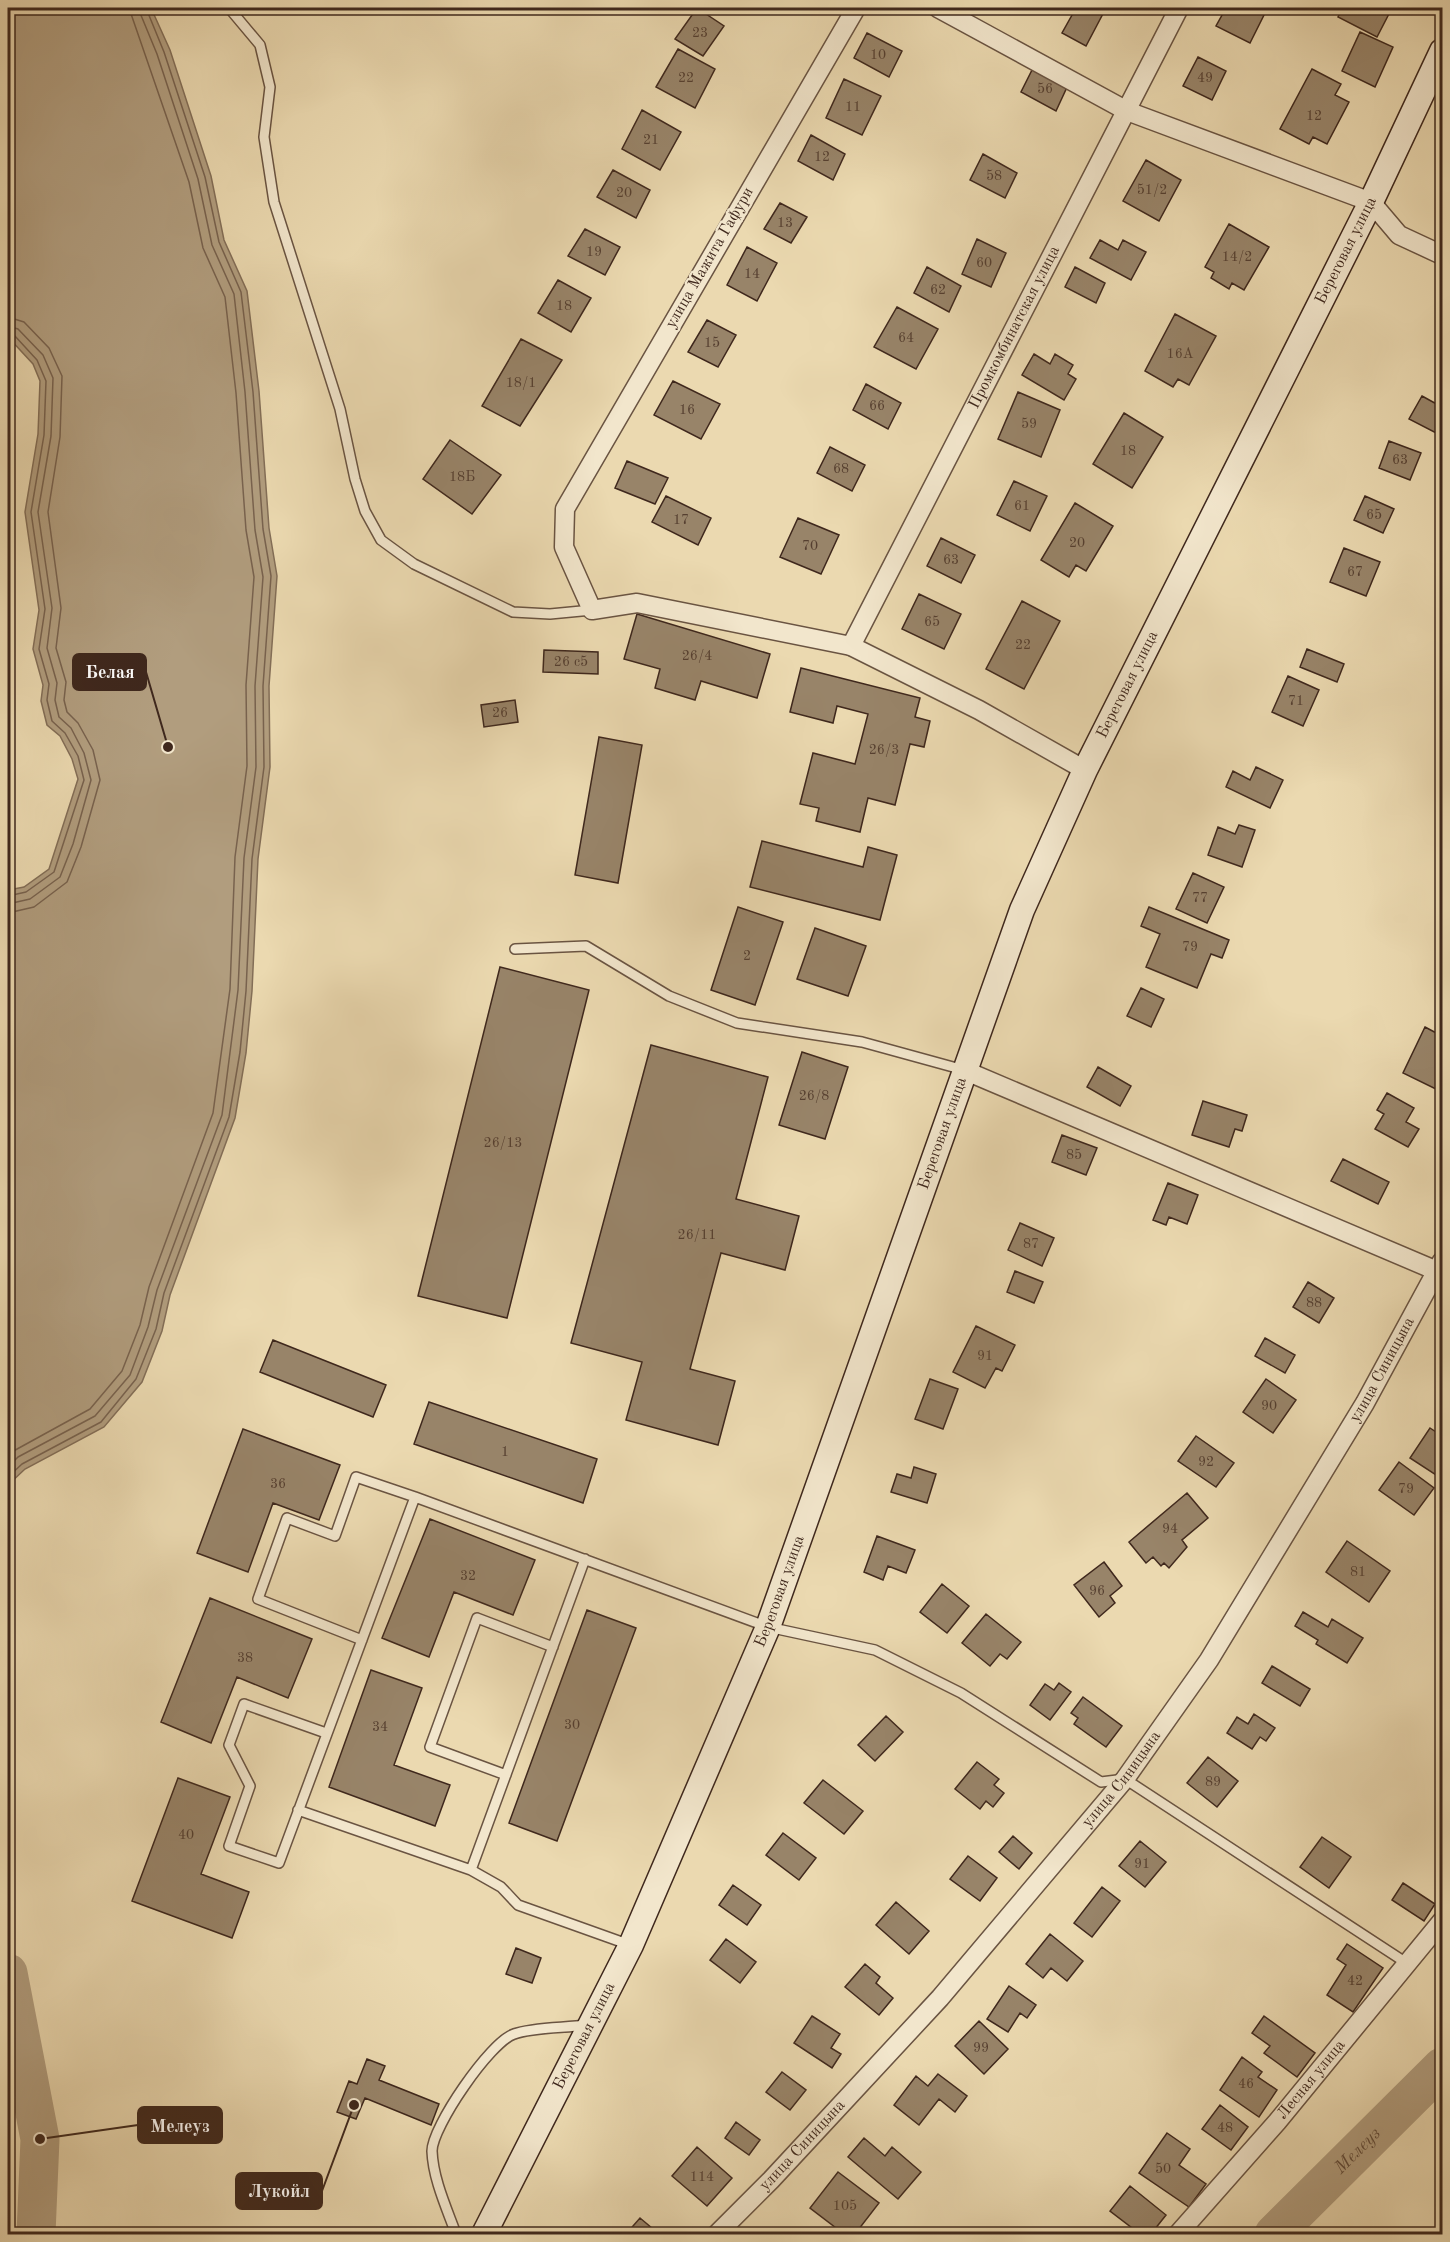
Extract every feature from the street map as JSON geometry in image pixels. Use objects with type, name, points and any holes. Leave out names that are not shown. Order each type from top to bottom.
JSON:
[{"type":"main road","name":"Береговая улица","points":[[484,2235],[632,1946],[768,1628],[1022,910],[1085,770],[1371,202],[1443,51]]},
{"type":"street","name":"улица Мажита Гафури","points":[[592,610],[564,547],[565,509],[856,8]]},
{"type":"street","points":[[938,8],[1127,111],[1371,202],[1399,235],[1443,255]]},
{"type":"street","name":"Промкомбинатская улица","points":[[851,646],[1179,8]]},
{"type":"street","points":[[592,610],[637,603],[851,646],[979,710],[1085,770]]},
{"type":"street","points":[[966,1071],[1440,1266]]},
{"type":"street","name":"улица Синицына","points":[[717,2235],[940,1998],[1125,1779],[1209,1660],[1365,1403],[1440,1266]]},
{"type":"street","name":"Лесная улица","points":[[1178,2235],[1277,2122],[1443,1921]]},
{"type":"lane","points":[[229,8],[260,45],[270,87],[264,136],[274,202],[340,409],[358,490],[365,511],[381,540],[414,564],[513,612],[550,614],[592,610]]},
{"type":"lane","points":[[515,949],[586,945],[669,996],[736,1023],[862,1042],[966,1071]]},
{"type":"lane","points":[[362,1640],[258,1599],[287,1518],[335,1536],[356,1477],[585,1559],[768,1628],[875,1650],[961,1693],[1101,1782],[1125,1779],[1408,1964]]},
{"type":"lane","points":[[326,1733],[244,1704],[229,1745],[250,1786],[229,1846],[279,1863],[415,1497]]},
{"type":"lane","points":[[471,1870],[585,1559]]},
{"type":"lane","points":[[506,1775],[430,1748],[477,1618],[553,1647]]},
{"type":"lane","points":[[298,1810],[471,1870],[501,1887],[518,1905],[632,1946]]},
{"type":"lane","points":[[456,2235],[437,2180],[432,2150],[436,2133],[480,2061],[512,2034],[592,2025]]},
{"type":"water","points":[[8,8],[151,8],[170,50],[211,176],[224,240],[247,291],[259,391],[269,528],[277,576],[269,686],[270,767],[258,859],[252,991],[246,1053],[235,1118],[170,1295],[162,1331],[142,1382],[104,1427],[25,1469],[8,1485],[8,890],[24,887],[49,869],[78,779],[72,759],[60,736],[47,725],[41,701],[43,685],[33,649],[39,610],[25,512],[38,434],[40,381],[33,364],[8,337]]},
{"type":"building","points":[[697,8],[724,26],[703,56],[675,39]]},
{"type":"building","points":[[1076,8],[1106,8],[1086,46],[1062,33]]},
{"type":"building","points":[[1226,8],[1255,8],[1265,13],[1250,43],[1216,26]]},
{"type":"building","points":[[1343,8],[1392,8],[1377,37],[1338,17]]},
{"type":"building","points":[[1360,32],[1393,47],[1375,87],[1342,71]]},
{"type":"building","points":[[867,33],[902,51],[889,77],[854,58]]},
{"type":"building","points":[[678,49],[715,69],[695,108],[656,87]]},
{"type":"building","points":[[1198,57],[1226,71],[1212,100],[1183,86]]},
{"type":"building","points":[[1034,66],[1068,85],[1056,111],[1021,92]]},
{"type":"building","points":[[1312,69],[1341,84],[1335,95],[1349,102],[1327,144],[1313,137],[1309,144],[1280,129]]},
{"type":"building","points":[[844,79],[881,96],[862,135],[826,118]]},
{"type":"building","points":[[642,110],[681,132],[660,170],[622,149]]},
{"type":"building","points":[[811,135],[845,154],[833,180],[798,161]]},
{"type":"building","points":[[983,154],[1017,173],[1005,198],[970,180]]},
{"type":"building","points":[[1146,160],[1181,180],[1159,221],[1123,201]]},
{"type":"building","points":[[613,170],[650,190],[636,218],[597,197]]},
{"type":"building","points":[[780,203],[807,217],[791,243],[764,229]]},
{"type":"building","points":[[1229,224],[1269,247],[1244,290],[1232,283],[1229,289],[1211,278],[1214,272],[1205,267]]},
{"type":"building","points":[[585,229],[620,247],[605,275],[568,256]]},
{"type":"building","points":[[977,239],[1006,253],[991,287],[962,274]]},
{"type":"building","points":[[1100,240],[1118,250],[1123,240],[1146,252],[1131,280],[1090,258]]},
{"type":"building","points":[[747,247],[777,263],[757,301],[727,285]]},
{"type":"building","points":[[927,267],[961,286],[949,312],[914,293]]},
{"type":"building","points":[[1075,267],[1105,283],[1096,303],[1065,287]]},
{"type":"building","points":[[558,280],[591,298],[571,332],[538,313]]},
{"type":"building","points":[[897,307],[938,329],[916,369],[874,347]]},
{"type":"building","points":[[1175,314],[1216,336],[1189,385],[1178,379],[1173,387],[1145,371]]},
{"type":"building","points":[[707,320],[736,335],[718,367],[688,352]]},
{"type":"building","points":[[521,339],[562,360],[520,426],[482,406]]},
{"type":"building","points":[[1034,354],[1050,364],[1055,354],[1073,365],[1068,374],[1076,379],[1064,400],[1022,375]]},
{"type":"building","points":[[673,381],[720,404],[701,439],[654,415]]},
{"type":"building","points":[[866,384],[901,403],[888,429],[853,410]]},
{"type":"building","points":[[1018,392],[1060,410],[1041,457],[998,439]]},
{"type":"building","points":[[1422,396],[1442,407],[1440,435],[1409,419]]},
{"type":"building","points":[[1124,413],[1163,437],[1132,488],[1093,464]]},
{"type":"building","points":[[450,440],[501,475],[472,514],[423,479]]},
{"type":"building","points":[[1389,441],[1421,453],[1410,480],[1379,468]]},
{"type":"building","points":[[830,447],[865,465],[852,491],[817,473]]},
{"type":"building","points":[[627,461],[668,478],[655,504],[615,488]]},
{"type":"building","points":[[1014,481],[1047,496],[1030,531],[997,515]]},
{"type":"building","points":[[666,496],[711,518],[698,545],[652,522]]},
{"type":"building","points":[[1365,496],[1394,509],[1383,533],[1354,520]]},
{"type":"building","points":[[1075,503],[1113,526],[1086,571],[1076,565],[1069,577],[1041,560]]},
{"type":"building","points":[[798,518],[839,535],[821,574],[780,557]]},
{"type":"building","points":[[941,538],[975,555],[961,583],[927,566]]},
{"type":"building","points":[[1344,548],[1380,562],[1366,596],[1330,582]]},
{"type":"building","points":[[919,594],[961,614],[944,649],[902,629]]},
{"type":"building","points":[[1022,601],[1060,621],[1024,689],[986,669]]},
{"type":"building","points":[[637,614],[770,654],[757,698],[701,681],[695,700],[655,688],[660,669],[624,659]]},
{"type":"building","points":[[1307,649],[1344,664],[1337,682],[1300,667]]},
{"type":"building","points":[[544,650],[598,652],[598,674],[543,672]]},
{"type":"building","points":[[801,668],[920,698],[915,717],[930,721],[924,747],[910,744],[895,805],[868,798],[860,832],[816,821],[819,808],[800,804],[813,753],[855,764],[868,714],[837,706],[833,723],[790,712]]},
{"type":"building","points":[[1288,676],[1319,690],[1303,726],[1272,712]]},
{"type":"building","points":[[515,700],[518,722],[484,727],[481,705]]},
{"type":"building","points":[[599,737],[642,745],[618,883],[575,875]]},
{"type":"building","points":[[1256,767],[1283,780],[1270,808],[1226,787],[1233,771],[1250,780]]},
{"type":"building","points":[[1239,825],[1255,830],[1242,867],[1208,855],[1218,827],[1235,834]]},
{"type":"building","points":[[762,841],[863,867],[868,847],[897,855],[880,920],[750,887]]},
{"type":"building","points":[[1193,873],[1224,887],[1207,923],[1176,909]]},
{"type":"building","points":[[738,907],[783,922],[755,1005],[711,990]]},
{"type":"building","points":[[1149,907],[1229,940],[1222,958],[1211,954],[1197,988],[1146,967],[1160,934],[1141,926]]},
{"type":"building","points":[[815,928],[866,946],[848,996],[797,979]]},
{"type":"building","points":[[500,967],[589,990],[507,1318],[418,1296]]},
{"type":"building","points":[[1141,988],[1164,999],[1151,1027],[1127,1016]]},
{"type":"building","points":[[1425,1027],[1442,1036],[1442,1092],[1403,1073]]},
{"type":"building","points":[[651,1045],[768,1077],[736,1199],[799,1216],[785,1270],[721,1253],[690,1369],[735,1381],[718,1445],[626,1420],[642,1362],[571,1343]]},
{"type":"building","points":[[802,1052],[848,1067],[825,1139],[779,1125]]},
{"type":"building","points":[[1098,1067],[1131,1086],[1120,1106],[1087,1087]]},
{"type":"building","points":[[1387,1093],[1414,1108],[1406,1122],[1419,1129],[1408,1147],[1375,1129],[1384,1114],[1377,1110]]},
{"type":"building","points":[[1203,1101],[1247,1115],[1242,1131],[1235,1129],[1229,1147],[1192,1135]]},
{"type":"building","points":[[1062,1135],[1097,1148],[1086,1175],[1052,1162]]},
{"type":"building","points":[[1343,1159],[1389,1182],[1378,1204],[1331,1181]]},
{"type":"building","points":[[1168,1183],[1198,1195],[1187,1224],[1169,1217],[1166,1225],[1153,1220]]},
{"type":"building","points":[[1020,1223],[1054,1238],[1042,1266],[1008,1250]]},
{"type":"building","points":[[1015,1271],[1043,1282],[1034,1303],[1007,1292]]},
{"type":"building","points":[[1308,1282],[1334,1298],[1319,1323],[1293,1307]]},
{"type":"building","points":[[976,1326],[1015,1345],[1002,1371],[996,1368],[985,1388],[953,1372]]},
{"type":"building","points":[[1265,1338],[1295,1355],[1285,1373],[1255,1356]]},
{"type":"building","points":[[273,1340],[386,1385],[373,1417],[260,1372]]},
{"type":"building","points":[[930,1379],[958,1389],[943,1429],[915,1419]]},
{"type":"building","points":[[1266,1379],[1296,1400],[1273,1433],[1243,1412]]},
{"type":"building","points":[[429,1402],[597,1459],[583,1503],[414,1444]]},
{"type":"building","points":[[1430,1428],[1442,1436],[1442,1464],[1436,1475],[1410,1458]]},
{"type":"building","points":[[243,1429],[340,1465],[319,1520],[273,1503],[248,1572],[197,1553]]},
{"type":"building","points":[[1196,1436],[1234,1463],[1216,1487],[1178,1461]]},
{"type":"building","points":[[1399,1462],[1434,1488],[1414,1515],[1379,1490]]},
{"type":"building","points":[[914,1467],[936,1474],[927,1503],[891,1492],[897,1474],[911,1478]]},
{"type":"building","points":[[1187,1493],[1208,1518],[1182,1540],[1187,1547],[1169,1568],[1164,1563],[1161,1566],[1153,1557],[1146,1563],[1129,1542]]},
{"type":"building","points":[[430,1519],[535,1560],[513,1615],[454,1592],[429,1657],[382,1638]]},
{"type":"building","points":[[877,1536],[915,1550],[906,1573],[888,1566],[883,1580],[864,1572]]},
{"type":"building","points":[[1347,1541],[1390,1571],[1369,1602],[1326,1572]]},
{"type":"building","points":[[1104,1562],[1122,1586],[1110,1596],[1115,1603],[1099,1617],[1074,1585]]},
{"type":"building","points":[[942,1584],[969,1606],[947,1633],[920,1612]]},
{"type":"building","points":[[210,1598],[312,1639],[288,1698],[237,1677],[211,1743],[161,1722]]},
{"type":"building","points":[[587,1610],[636,1628],[557,1841],[509,1823]]},
{"type":"building","points":[[1303,1612],[1328,1627],[1332,1619],[1363,1638],[1347,1663],[1316,1644],[1318,1640],[1295,1626]]},
{"type":"building","points":[[986,1614],[1021,1642],[1007,1659],[1000,1654],[990,1666],[962,1643]]},
{"type":"building","points":[[1272,1666],[1310,1689],[1300,1706],[1262,1683]]},
{"type":"building","points":[[371,1670],[422,1688],[394,1765],[450,1785],[435,1826],[329,1787]]},
{"type":"building","points":[[1059,1683],[1071,1692],[1050,1720],[1030,1705],[1045,1684],[1054,1690]]},
{"type":"building","points":[[1083,1697],[1122,1726],[1106,1747],[1074,1724],[1078,1718],[1071,1713]]},
{"type":"building","points":[[1254,1714],[1275,1728],[1266,1741],[1260,1737],[1252,1749],[1227,1733],[1237,1717],[1248,1724]]},
{"type":"building","points":[[886,1716],[903,1732],[875,1761],[858,1745]]},
{"type":"building","points":[[1208,1757],[1238,1781],[1217,1807],[1187,1783]]},
{"type":"building","points":[[977,1762],[999,1779],[994,1785],[1004,1793],[993,1807],[986,1801],[980,1809],[955,1789]]},
{"type":"building","points":[[178,1778],[230,1797],[201,1874],[249,1892],[232,1938],[132,1901]]},
{"type":"building","points":[[823,1780],[863,1811],[844,1834],[804,1803]]},
{"type":"building","points":[[783,1833],[816,1858],[799,1880],[766,1855]]},
{"type":"building","points":[[1013,1836],[1032,1853],[1019,1869],[999,1852]]},
{"type":"building","points":[[1322,1837],[1351,1857],[1329,1888],[1300,1867]]},
{"type":"building","points":[[1140,1841],[1166,1862],[1145,1887],[1119,1866]]},
{"type":"building","points":[[968,1856],[997,1878],[980,1901],[950,1879]]},
{"type":"building","points":[[1403,1883],[1435,1904],[1424,1921],[1392,1900]]},
{"type":"building","points":[[733,1885],[761,1905],[747,1925],[719,1905]]},
{"type":"building","points":[[1102,1887],[1120,1901],[1092,1937],[1074,1923]]},
{"type":"building","points":[[896,1902],[929,1931],[909,1954],[876,1925]]},
{"type":"building","points":[[1050,1934],[1083,1961],[1067,1981],[1051,1968],[1043,1978],[1026,1964]]},
{"type":"building","points":[[726,1939],[756,1962],[740,1983],[710,1960]]},
{"type":"building","points":[[1347,1944],[1383,1968],[1353,2012],[1327,1995],[1346,1965],[1337,1959]]},
{"type":"building","points":[[516,1948],[541,1958],[532,1983],[506,1974]]},
{"type":"building","points":[[865,1964],[880,1977],[876,1983],[893,1998],[879,2015],[845,1987]]},
{"type":"building","points":[[1009,1986],[1036,2005],[1027,2018],[1020,2013],[1008,2032],[987,2019]]},
{"type":"building","points":[[812,2016],[840,2034],[831,2048],[841,2054],[832,2068],[794,2043]]},
{"type":"building","points":[[1264,2016],[1315,2053],[1297,2077],[1264,2053],[1270,2046],[1252,2033]]},
{"type":"building","points":[[979,2021],[1008,2049],[984,2074],[955,2046]]},
{"type":"building","points":[[1242,2057],[1262,2072],[1258,2077],[1277,2090],[1259,2117],[1220,2090]]},
{"type":"building","points":[[367,2059],[385,2066],[379,2080],[439,2104],[431,2125],[365,2098],[356,2119],[337,2112],[349,2081],[357,2084]]},
{"type":"building","points":[[782,2072],[806,2090],[790,2110],[766,2092]]},
{"type":"building","points":[[938,2074],[967,2096],[955,2112],[939,2099],[919,2125],[894,2105],[916,2076],[928,2086]]},
{"type":"building","points":[[1220,2105],[1248,2127],[1231,2150],[1202,2129]]},
{"type":"building","points":[[736,2122],[760,2140],[749,2155],[725,2138]]},
{"type":"building","points":[[1167,2133],[1190,2149],[1179,2165],[1206,2184],[1189,2207],[1139,2173]]},
{"type":"building","points":[[864,2138],[885,2156],[892,2147],[921,2172],[898,2199],[848,2157]]},
{"type":"building","points":[[697,2147],[732,2178],[707,2206],[672,2176]]},
{"type":"building","points":[[838,2172],[879,2203],[855,2234],[844,2234],[810,2208]]},
{"type":"building","points":[[1130,2186],[1166,2215],[1151,2234],[1140,2234],[1110,2211]]},
{"type":"building","points":[[640,2218],[659,2234],[626,2234]]},
{"type":"waterway","name":"Мелеуз","points":[[8,1973],[40,2139],[36,2234]]},
{"type":"waterway","name":"Мелеуз","points":[[1274,2234],[1442,2067]]},
{"type":"place","name":"Белая","points":[[168,747]]},
{"type":"place","name":"Лукойл","points":[[354,2105]]},
{"type":"place","name":"Мелеуз","points":[[40,2139]]}]
